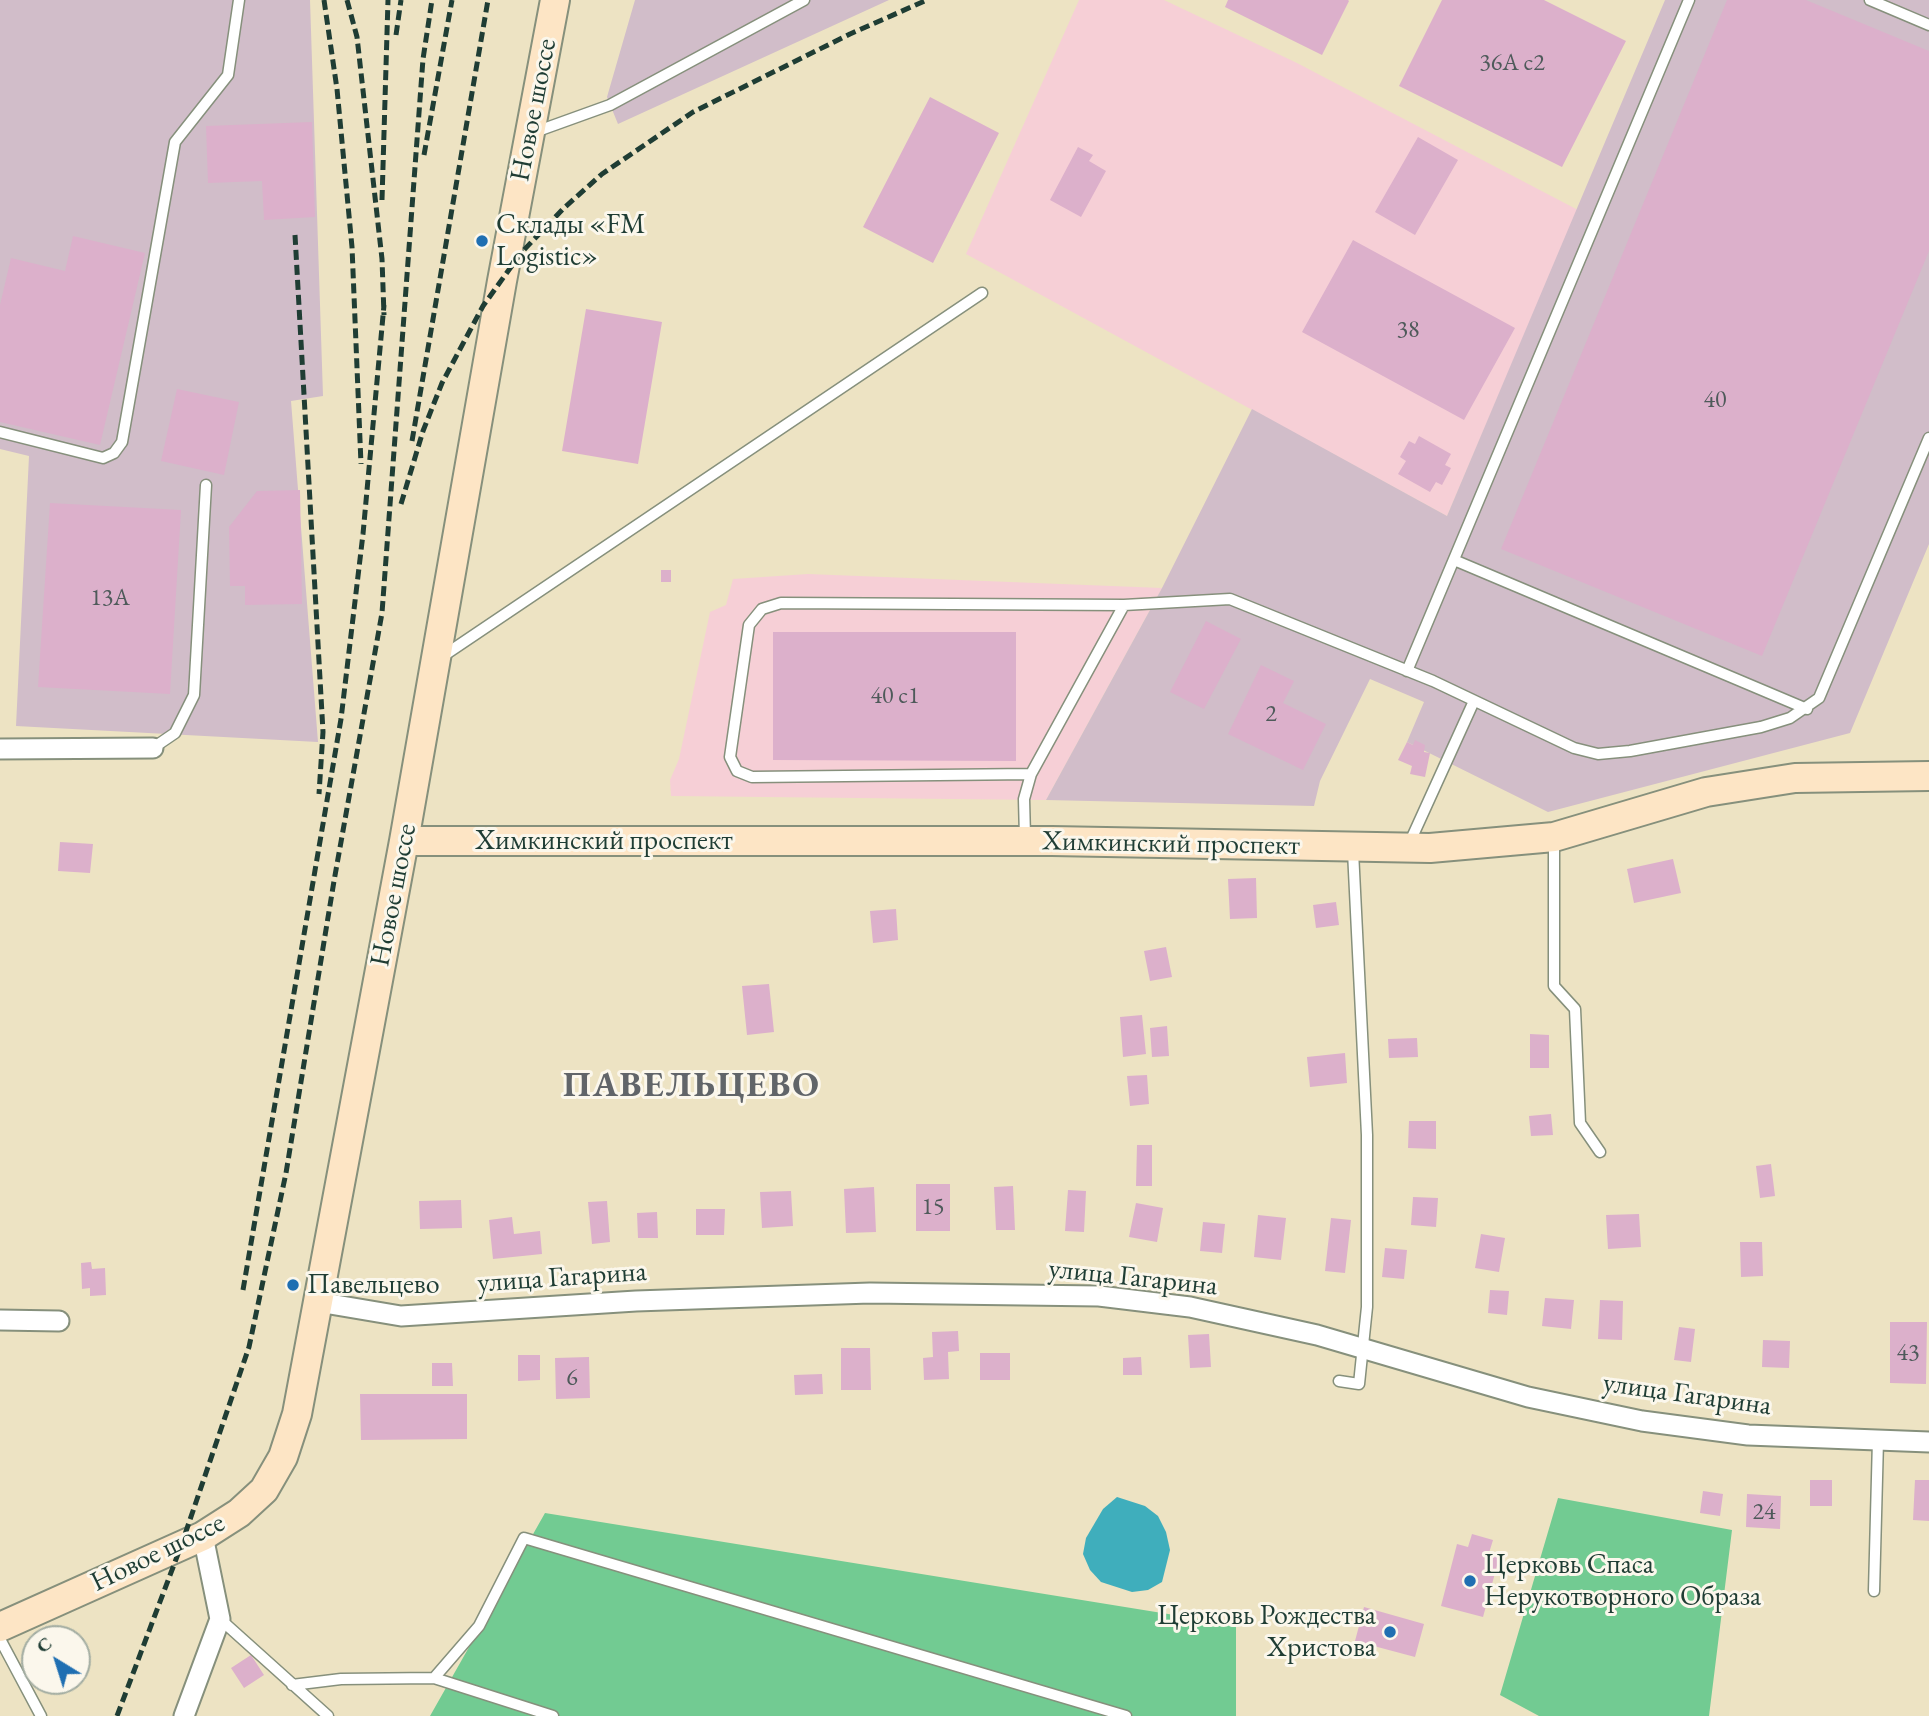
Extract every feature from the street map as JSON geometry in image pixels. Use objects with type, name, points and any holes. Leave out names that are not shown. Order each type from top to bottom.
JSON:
[{"type":"main road","name":"Новое шоссе","points":[[0,1627],[203,1536],[239,1513],[264,1490],[283,1457],[297,1414],[318,1302],[555,0]]},
{"type":"main road","name":"Химкинский проспект","points":[[404,841],[1025,841],[1407,848],[1492,845],[1554,837],[1719,790],[1795,778],[1929,776]]},
{"type":"street","points":[[0,749],[153,748]]},
{"type":"street","name":"улица Гагарина","points":[[318,1302],[401,1316],[636,1301],[870,1293],[1099,1296],[1190,1307],[1317,1335],[1528,1397],[1642,1421],[1748,1435],[1929,1442]]},
{"type":"street","points":[[0,1320],[59,1321]]},
{"type":"street","points":[[184,1716],[220,1619],[203,1536]]},
{"type":"lane","points":[[0,432],[103,458],[114,453],[122,442],[175,142],[228,75],[239,0]]},
{"type":"lane","points":[[529,134],[610,105],[804,0]]},
{"type":"lane","points":[[1407,671],[1689,0]]},
{"type":"lane","points":[[1870,0],[1929,25]]},
{"type":"lane","points":[[436,660],[982,293]]},
{"type":"lane","points":[[1031,774],[752,777],[737,771],[730,757],[749,625],[762,609],[781,603],[1124,605],[1230,599],[1407,671],[1574,748],[1598,754],[1761,727],[1807,709],[1819,698],[1929,438]]},
{"type":"lane","points":[[153,748],[175,733],[194,695],[206,485]]},
{"type":"lane","points":[[1454,560],[1807,709]]},
{"type":"lane","points":[[1025,841],[1024,799],[1031,774],[1124,605]]},
{"type":"lane","points":[[1407,848],[1474,701]]},
{"type":"lane","points":[[1554,837],[1554,986],[1575,1009],[1580,1123],[1600,1152]]},
{"type":"lane","points":[[1339,1381],[1359,1384],[1367,1307],[1367,1135],[1353,846]]},
{"type":"lane","points":[[1874,1591],[1878,1440]]},
{"type":"lane","points":[[434,1678],[479,1626],[524,1538],[1126,1716]]},
{"type":"lane","points":[[220,1619],[328,1716]]},
{"type":"lane","points":[[0,1639],[41,1716]]},
{"type":"lane","points":[[292,1685],[341,1679],[434,1678],[553,1716]]},
{"type":"shaded area","points":[[0,0],[310,0],[323,396],[291,401],[318,742],[16,726],[29,456],[0,449]]},
{"type":"shaded area","points":[[635,0],[889,0],[618,124],[607,97]]},
{"type":"shaded area","points":[[1079,0],[1164,0],[1297,63],[1578,210],[1447,516],[966,254]]},
{"type":"shaded area","points":[[1665,0],[1929,0],[1929,544],[1850,733],[1548,812],[1407,742],[1424,702],[1370,679],[1320,781],[1314,806],[1046,800],[1162,588],[1252,409],[1447,516]]},
{"type":"shaded area","points":[[808,574],[1162,588],[1046,800],[671,796],[670,780],[679,759],[710,612],[726,605],[733,579]]},
{"type":"green space","points":[[1558,1498],[1732,1530],[1709,1716],[1539,1716],[1500,1695]]},
{"type":"green space","points":[[545,1513],[1236,1625],[1236,1716],[430,1716]]},
{"type":"water","points":[[1117,1497],[1145,1506],[1158,1516],[1166,1532],[1170,1550],[1162,1582],[1148,1590],[1132,1592],[1101,1582],[1090,1570],[1083,1554],[1086,1538],[1103,1509]]},
{"type":"building","points":[[1228,0],[1349,1],[1322,55],[1225,7]]},
{"type":"building","points":[[1442,0],[1544,0],[1626,41],[1562,167],[1399,86]]},
{"type":"building","points":[[1727,0],[1806,0],[1929,51],[1929,251],[1762,656],[1501,549]]},
{"type":"building","points":[[930,97],[999,133],[933,263],[863,227]]},
{"type":"building","points":[[312,122],[315,217],[264,220],[262,181],[208,183],[206,126]]},
{"type":"building","points":[[1418,137],[1458,160],[1415,235],[1375,212]]},
{"type":"building","points":[[1078,147],[1093,155],[1089,161],[1106,171],[1081,217],[1050,200]]},
{"type":"building","points":[[73,236],[145,253],[100,445],[0,422],[0,305],[11,258],[65,271]]},
{"type":"building","points":[[1353,240],[1515,328],[1464,420],[1302,332]]},
{"type":"building","points":[[586,309],[662,322],[638,464],[562,451]]},
{"type":"building","points":[[177,389],[239,402],[224,475],[161,461]]},
{"type":"building","points":[[1419,436],[1451,454],[1445,465],[1451,468],[1442,485],[1436,482],[1430,492],[1398,474],[1406,461],[1400,457],[1409,441],[1415,444]]},
{"type":"building","points":[[300,490],[302,604],[245,605],[245,586],[230,586],[229,527],[257,491]]},
{"type":"building","points":[[50,503],[181,510],[170,694],[38,687]]},
{"type":"building","points":[[661,570],[671,570],[671,582],[661,582]]},
{"type":"building","points":[[1206,621],[1241,639],[1204,709],[1170,692]]},
{"type":"building","points":[[773,632],[1016,632],[1016,761],[773,760]]},
{"type":"building","points":[[1261,665],[1294,681],[1283,703],[1326,724],[1303,770],[1228,734]]},
{"type":"building","points":[[1415,740],[1425,745],[1424,752],[1430,753],[1425,777],[1410,774],[1412,766],[1398,760],[1407,742],[1413,745]]},
{"type":"building","points":[[60,842],[93,844],[90,873],[58,871]]},
{"type":"building","points":[[1673,859],[1681,893],[1634,903],[1627,869]]},
{"type":"building","points":[[1256,878],[1257,918],[1230,919],[1228,879]]},
{"type":"building","points":[[1336,902],[1339,925],[1316,928],[1313,905]]},
{"type":"building","points":[[896,909],[898,940],[873,943],[870,911]]},
{"type":"building","points":[[1166,947],[1172,977],[1150,981],[1144,951]]},
{"type":"building","points":[[769,984],[774,1032],[747,1035],[742,986]]},
{"type":"building","points":[[1142,1015],[1146,1054],[1123,1057],[1120,1017]]},
{"type":"building","points":[[1167,1026],[1169,1056],[1152,1057],[1150,1028]]},
{"type":"building","points":[[1530,1034],[1549,1035],[1549,1068],[1530,1068]]},
{"type":"building","points":[[1417,1038],[1418,1057],[1389,1058],[1388,1039]]},
{"type":"building","points":[[1345,1053],[1347,1083],[1310,1087],[1307,1057]]},
{"type":"building","points":[[1147,1075],[1149,1104],[1130,1106],[1127,1076]]},
{"type":"building","points":[[1551,1114],[1553,1135],[1531,1136],[1529,1116]]},
{"type":"building","points":[[1409,1121],[1436,1121],[1436,1149],[1408,1148]]},
{"type":"building","points":[[1137,1145],[1152,1145],[1152,1186],[1136,1186]]},
{"type":"building","points":[[1771,1164],[1775,1196],[1760,1198],[1756,1166]]},
{"type":"building","points":[[916,1184],[950,1184],[950,1231],[916,1231]]},
{"type":"building","points":[[1013,1186],[1015,1230],[996,1230],[994,1187]]},
{"type":"building","points":[[874,1187],[876,1232],[846,1233],[844,1189]]},
{"type":"building","points":[[1068,1190],[1086,1191],[1084,1232],[1065,1231]]},
{"type":"building","points":[[791,1191],[793,1226],[762,1228],[760,1192]]},
{"type":"building","points":[[1413,1197],[1438,1198],[1436,1227],[1411,1225]]},
{"type":"building","points":[[461,1200],[462,1228],[420,1229],[419,1201]]},
{"type":"building","points":[[607,1201],[610,1242],[592,1244],[588,1202]]},
{"type":"building","points":[[1136,1203],[1163,1208],[1157,1242],[1129,1237]]},
{"type":"building","points":[[696,1209],[725,1209],[724,1235],[696,1235]]},
{"type":"building","points":[[657,1212],[658,1238],[638,1238],[637,1213]]},
{"type":"building","points":[[1639,1214],[1641,1247],[1608,1249],[1606,1215]]},
{"type":"building","points":[[1258,1215],[1286,1218],[1281,1260],[1254,1257]]},
{"type":"building","points":[[512,1217],[514,1234],[540,1231],[542,1254],[493,1259],[489,1220]]},
{"type":"building","points":[[1331,1218],[1351,1220],[1345,1273],[1325,1271]]},
{"type":"building","points":[[1203,1222],[1225,1224],[1222,1253],[1200,1251]]},
{"type":"building","points":[[1481,1234],[1505,1238],[1499,1272],[1475,1268]]},
{"type":"building","points":[[1740,1242],[1762,1242],[1763,1276],[1741,1277]]},
{"type":"building","points":[[1385,1248],[1407,1250],[1404,1279],[1382,1277]]},
{"type":"building","points":[[91,1262],[92,1269],[105,1268],[106,1295],[90,1296],[90,1288],[82,1289],[81,1263]]},
{"type":"building","points":[[1490,1290],[1509,1291],[1507,1315],[1488,1313]]},
{"type":"building","points":[[1545,1298],[1574,1300],[1571,1329],[1542,1326]]},
{"type":"building","points":[[1600,1300],[1623,1301],[1622,1340],[1598,1339]]},
{"type":"building","points":[[1890,1322],[1927,1322],[1926,1384],[1890,1383]]},
{"type":"building","points":[[1679,1327],[1695,1329],[1691,1362],[1674,1360]]},
{"type":"building","points":[[958,1331],[959,1351],[948,1352],[949,1379],[924,1380],[923,1358],[933,1357],[932,1332]]},
{"type":"building","points":[[1209,1334],[1211,1367],[1190,1368],[1188,1335]]},
{"type":"building","points":[[1763,1340],[1790,1341],[1789,1368],[1762,1367]]},
{"type":"building","points":[[841,1348],[870,1348],[871,1390],[841,1390]]},
{"type":"building","points":[[980,1353],[1010,1353],[1010,1380],[980,1380]]},
{"type":"building","points":[[518,1355],[540,1355],[540,1380],[518,1381]]},
{"type":"building","points":[[589,1357],[590,1398],[556,1399],[555,1358]]},
{"type":"building","points":[[1141,1357],[1142,1375],[1123,1375],[1123,1358]]},
{"type":"building","points":[[432,1363],[452,1363],[453,1386],[432,1386]]},
{"type":"building","points":[[822,1374],[823,1394],[795,1395],[794,1375]]},
{"type":"building","points":[[360,1394],[467,1394],[467,1439],[361,1440]]},
{"type":"building","points":[[1810,1480],[1832,1480],[1832,1506],[1810,1506]]},
{"type":"building","points":[[1915,1480],[1929,1480],[1929,1521],[1913,1520]]},
{"type":"building","points":[[1703,1491],[1723,1494],[1720,1516],[1700,1513]]},
{"type":"building","points":[[1747,1494],[1781,1496],[1780,1529],[1746,1527]]},
{"type":"building","name":"Церковь Спаса Нерукотворного Образа","points":[[1472,1534],[1493,1540],[1489,1553],[1500,1555],[1483,1617],[1441,1606],[1457,1544],[1468,1547]]},
{"type":"building","name":"Церковь Рождества Христова","points":[[1364,1607],[1424,1624],[1415,1657],[1355,1641]]},
{"type":"building","points":[[251,1655],[264,1675],[244,1688],[231,1668]]},
{"type":"railway","points":[[324,0],[337,89],[352,247],[361,464]]},
{"type":"railway","points":[[347,0],[357,37],[382,259],[384,315]]},
{"type":"railway","points":[[382,200],[388,0]]},
{"type":"railway","points":[[396,35],[401,0]]},
{"type":"railway","points":[[117,1716],[181,1546],[249,1347],[286,1173],[382,613],[423,59],[432,0]]},
{"type":"railway","points":[[424,155],[452,0]]},
{"type":"railway","points":[[412,441],[488,0]]},
{"type":"railway","points":[[401,504],[423,431],[442,383],[483,306],[521,253],[564,208],[602,174],[693,112],[850,34],[927,0]]},
{"type":"railway","points":[[295,235],[323,732],[319,794]]},
{"type":"railway","points":[[243,1290],[341,719],[363,534],[384,305]]},
{"type":"place","name":"Склады «FM Logistic»","points":[[482,241]]},
{"type":"place","name":"Павельцево","points":[[293,1285]]},
{"type":"place","name":"Церковь Спаса Нерукотворного Образа","points":[[1470,1581]]},
{"type":"place","name":"Церковь Рождества Христова","points":[[1390,1632]]},
{"type":"district","name":"ПАВЕЛЬЦЕВО","points":[[692,1086]]}]
